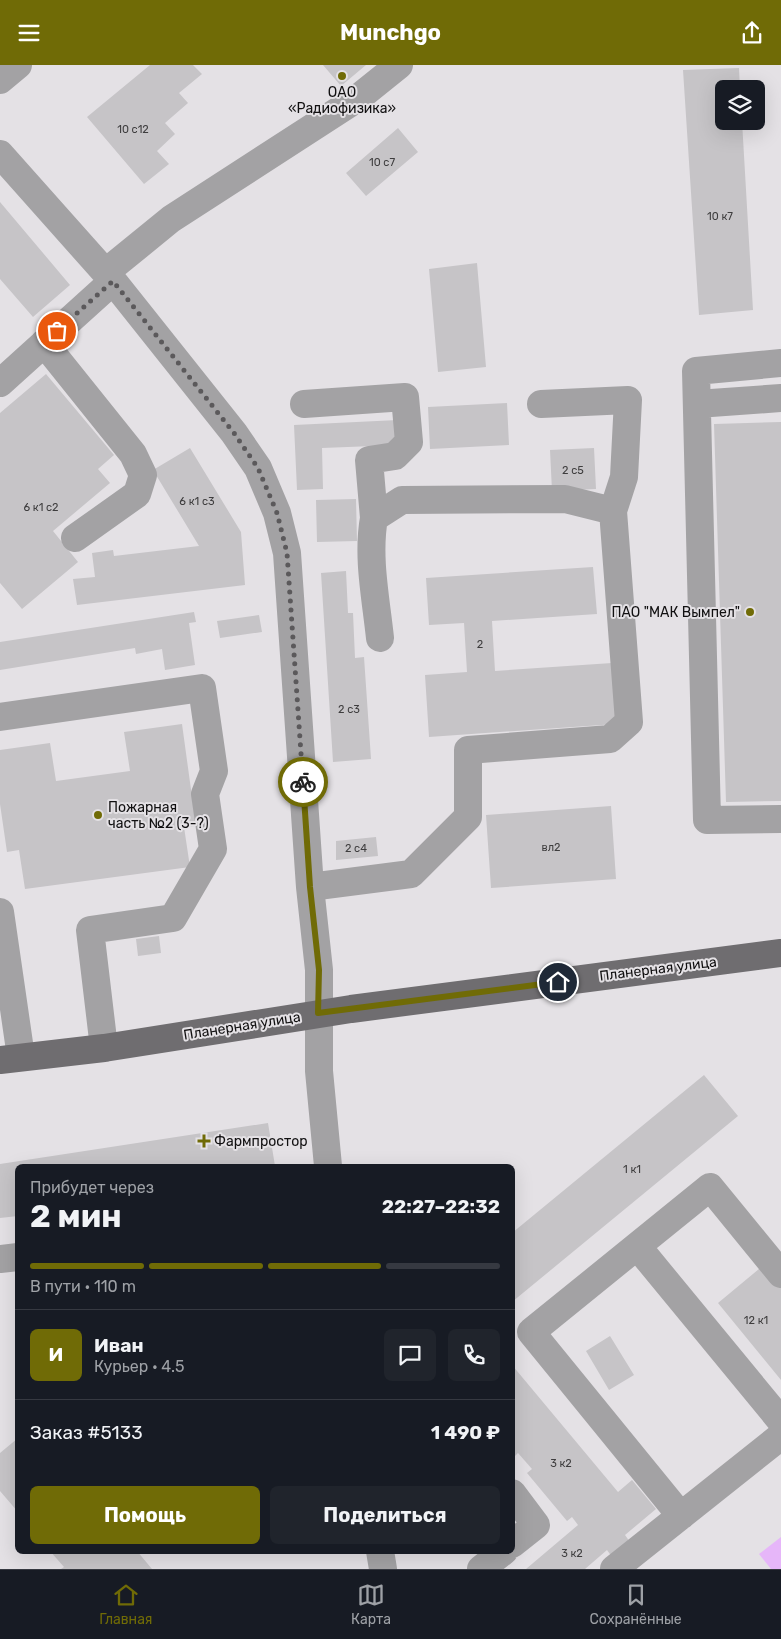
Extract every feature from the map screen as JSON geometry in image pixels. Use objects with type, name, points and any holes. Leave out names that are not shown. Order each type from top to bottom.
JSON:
[{"type":"main road","name":"Планерная улица","points":[[10,1059],[104,1048],[318,1013],[781,953]]},
{"type":"street","points":[[0,80],[18,65]]},
{"type":"street","points":[[0,383],[44,343],[109,276],[170,219],[358,98],[399,65]]},
{"type":"street","points":[[0,154],[109,276],[234,433],[258,468],[277,513],[287,553],[310,887],[319,970],[318,1071],[328,1164]]},
{"type":"street","points":[[44,343],[134,454],[143,475],[136,494],[75,538]]},
{"type":"street","points":[[781,363],[696,371],[707,820],[781,819]]},
{"type":"street","points":[[304,404],[404,397],[409,442],[396,456],[369,460],[374,518],[371,535],[372,561],[380,638]]},
{"type":"street","points":[[697,404],[781,398]]},
{"type":"street","points":[[310,887],[411,874],[468,817],[468,750],[610,739],[629,722],[613,511],[624,477],[628,400],[542,404]]},
{"type":"street","points":[[374,518],[402,500],[565,499],[613,511]]},
{"type":"street","points":[[0,717],[202,688],[214,771],[205,794],[213,849],[172,918],[90,930],[104,1048]]},
{"type":"street","points":[[0,912],[10,1059]]},
{"type":"street","points":[[681,1516],[531,1332],[710,1187],[781,1274]]},
{"type":"street","points":[[637,1246],[781,1421]]},
{"type":"street","points":[[0,1259],[15,1257]]},
{"type":"street","points":[[614,1569],[781,1436]]},
{"type":"street","points":[[515,1497],[536,1525],[515,1542]]},
{"type":"street","points":[[380,1554],[383,1569]]},
{"type":"street","points":[[481,1569],[500,1554]]},
{"type":"shaded area","points":[[781,1537],[781,1569],[771,1569],[759,1554]]},
{"type":"building","points":[[150,65],[193,65],[202,74],[179,93],[188,103],[165,123],[175,134],[157,151],[169,164],[144,184],[87,117]]},
{"type":"building","name":"ОАО «Радиофизика»","points":[[323,65],[366,65],[341,86]]},
{"type":"building","points":[[739,68],[740,80],[715,80],[715,130],[743,130],[753,310],[699,315],[683,70]]},
{"type":"building","points":[[398,128],[418,152],[366,196],[346,173]]},
{"type":"building","points":[[0,202],[70,285],[33,317],[0,279]]},
{"type":"building","points":[[477,263],[486,367],[438,372],[429,269]]},
{"type":"building","points":[[46,374],[114,455],[98,469],[110,483],[53,531],[78,562],[22,609],[0,583],[0,413]]},
{"type":"building","points":[[507,403],[509,445],[430,449],[428,407]]},
{"type":"building","points":[[398,420],[399,445],[322,448],[323,489],[297,490],[294,425]]},
{"type":"building","name":"ПАО \"МАК Вымпел\"","points":[[781,422],[781,801],[726,802],[714,424]]},
{"type":"building","points":[[190,448],[241,532],[245,585],[77,605],[73,579],[95,577],[92,553],[113,550],[114,556],[199,546],[153,470]]},
{"type":"building","points":[[594,448],[596,489],[552,491],[550,450]]},
{"type":"building","points":[[356,499],[357,541],[317,542],[316,500]]},
{"type":"building","points":[[593,567],[597,614],[492,621],[495,671],[612,663],[616,724],[429,737],[425,675],[467,672],[464,623],[429,625],[426,578]]},
{"type":"building","points":[[346,571],[348,613],[353,613],[355,658],[364,657],[371,759],[333,762],[321,573]]},
{"type":"building","points":[[194,612],[196,622],[189,623],[195,665],[165,670],[162,649],[136,654],[135,648],[0,670],[0,642]]},
{"type":"building","points":[[259,615],[262,632],[220,638],[217,621]]},
{"type":"building","name":"Пожарная часть №2 (3-?)","points":[[182,724],[196,826],[184,827],[190,867],[25,889],[19,850],[7,852],[0,804],[0,750],[50,743],[56,781],[130,771],[124,732]]},
{"type":"building","points":[[611,806],[616,879],[491,888],[486,815]]},
{"type":"building","points":[[376,837],[378,856],[336,860],[336,841]]},
{"type":"building","points":[[159,936],[161,953],[138,956],[136,939]]},
{"type":"building","points":[[704,1075],[738,1116],[515,1300],[515,1231]]},
{"type":"building","points":[[268,1123],[275,1164],[15,1164],[15,1216],[0,1218],[0,1164]]},
{"type":"building","points":[[765,1264],[781,1284],[781,1380],[718,1303]]},
{"type":"building","points":[[610,1336],[634,1375],[609,1390],[586,1351]]},
{"type":"building","points":[[515,1369],[618,1492],[632,1480],[656,1509],[625,1535],[630,1542],[612,1557],[607,1550],[585,1569],[526,1569],[578,1525],[572,1517],[567,1521],[527,1473],[532,1469],[518,1453],[515,1456]]},
{"type":"building","points":[[15,1440],[15,1508],[0,1491],[0,1453]]},
{"type":"building","points":[[53,1554],[140,1554],[152,1569],[61,1569],[64,1567]]},
{"type":"way so far","points":[[57,331],[113,281],[234,433],[258,468],[277,513],[287,553],[303,782]]},
{"type":"place","name":"ОАО «Радиофизика»","points":[[342,76]]},
{"type":"place","name":"ПАО \"МАК Вымпел\"","points":[[750,612]]},
{"type":"place","name":"Пожарная часть №2 (3-?)","points":[[98,815]]},
{"type":"place","name":"Фармпростор","points":[[204,1141]]},
{"type":"route","points":[[303,782],[310,887],[319,970],[318,1013],[558,982]]}]
